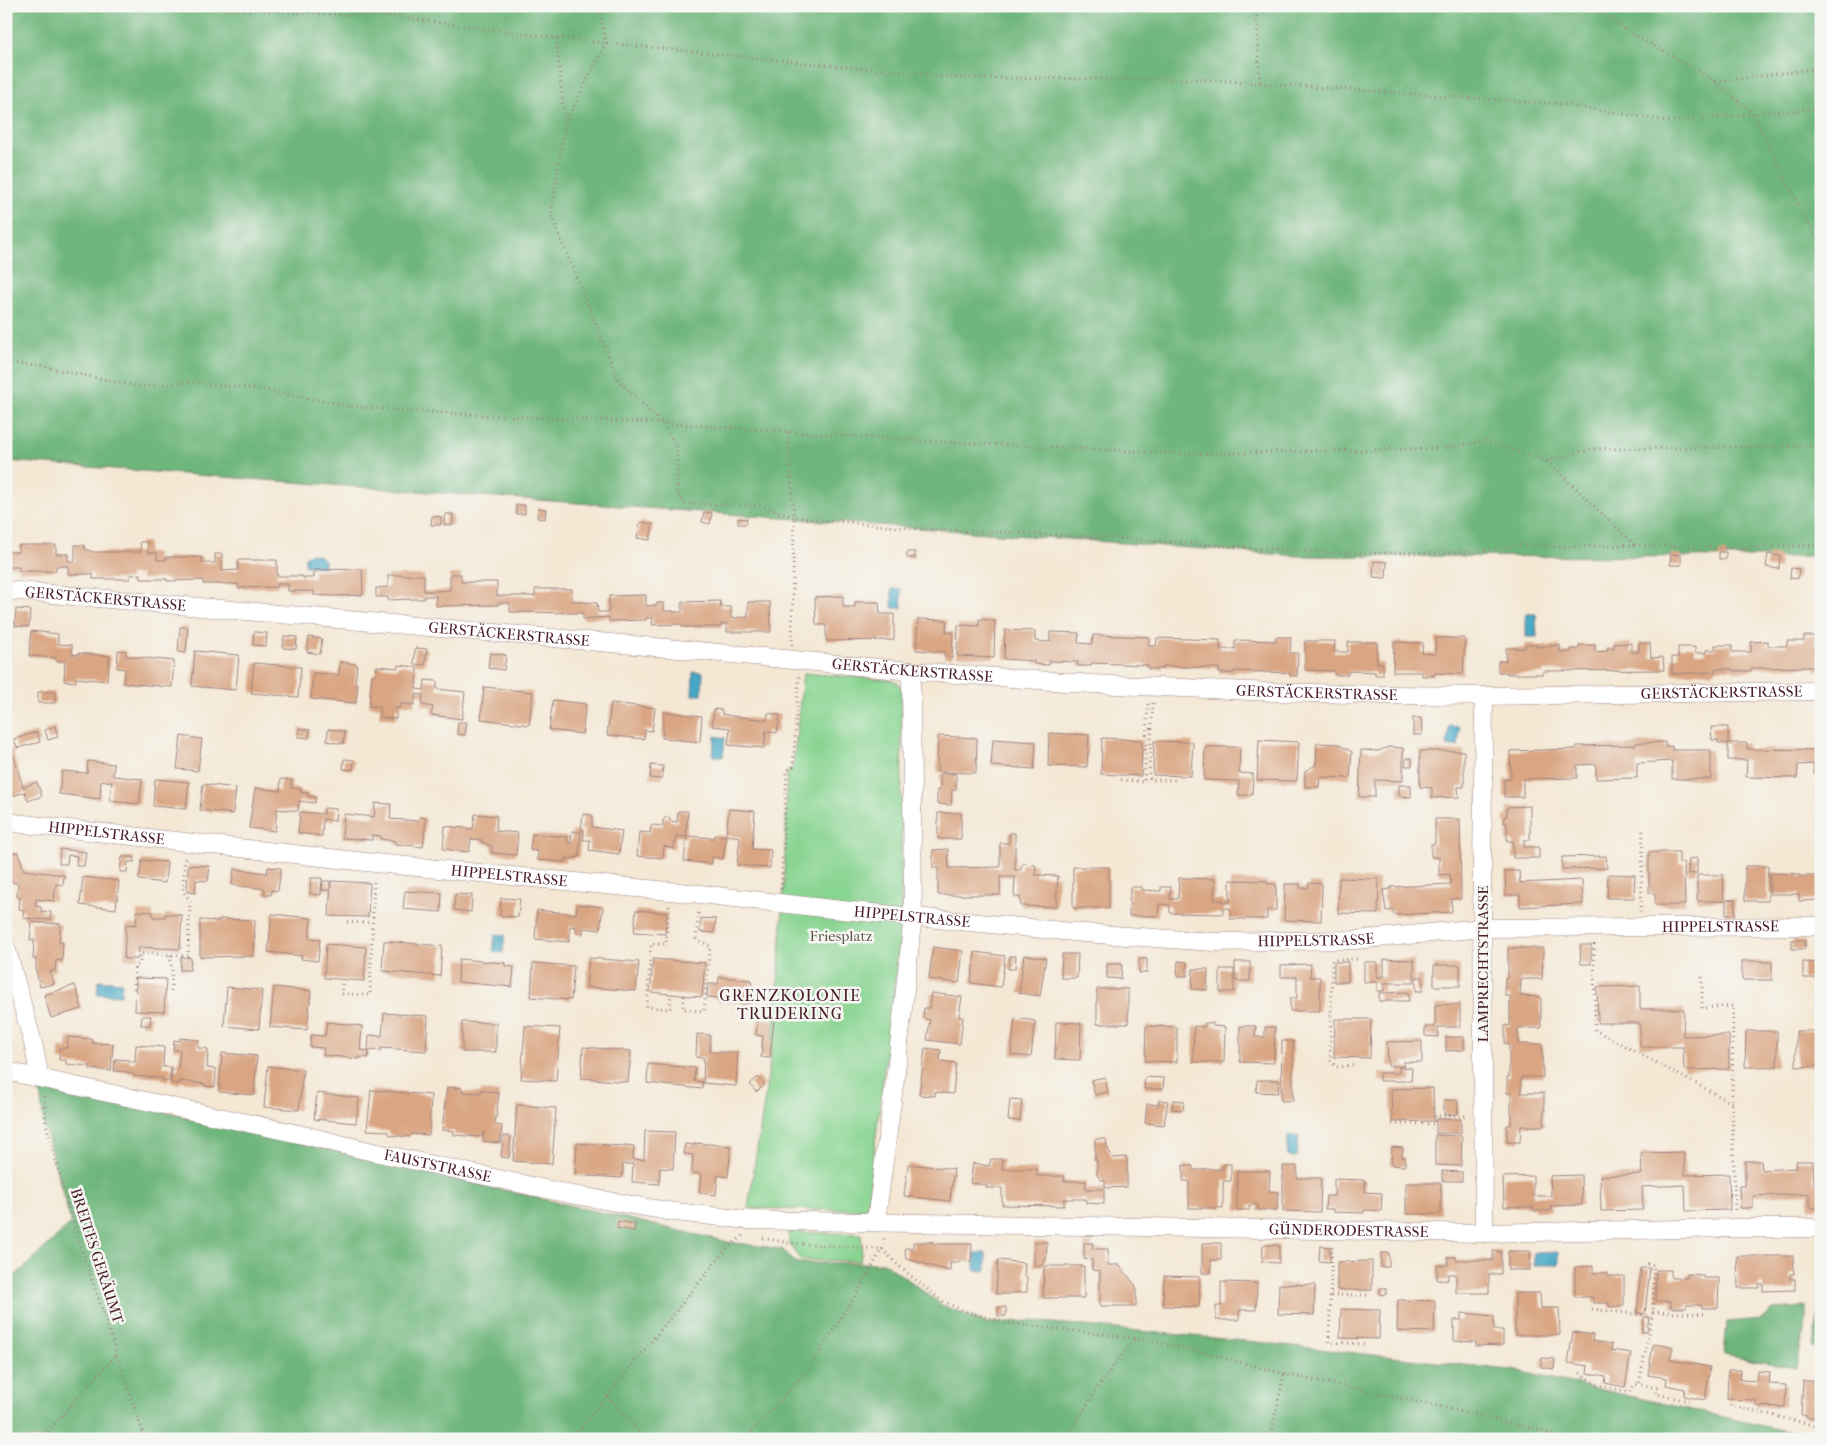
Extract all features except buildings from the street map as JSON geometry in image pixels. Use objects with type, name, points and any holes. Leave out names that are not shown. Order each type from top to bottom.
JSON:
[{"type":"street","name":"GERSTÄCKERSTRASSE","points":[[6,590],[911,671],[1093,684],[1274,692],[1484,696],[1821,691]]},
{"type":"street","points":[[876,1221],[896,1072],[913,916],[911,671]]},
{"type":"street","name":"LAMPRECHTSTRASSE","points":[[1484,696],[1484,1233]]},
{"type":"street","name":"HIPPELSTRASSE","points":[[6,822],[374,863],[1084,933],[1212,942],[1356,940],[1483,928],[1821,926]]},
{"type":"street","points":[[6,947],[33,1043],[40,1078]]},
{"type":"street","name":"FAUSTSTRASSE","points":[[6,1071],[559,1192],[667,1211],[748,1220],[876,1221]]},
{"type":"street","name":"GÜNDERODESTRASSE","points":[[876,1221],[1484,1233],[1821,1228]]},
{"type":"path","points":[[204,6],[225,9],[399,17],[556,38],[958,78],[1198,79],[1559,104],[1668,121],[1821,108]]},
{"type":"path","points":[[565,125],[606,43],[599,6]]},
{"type":"path","points":[[1256,6],[1260,83]]},
{"type":"path","points":[[1591,6],[1633,34],[1716,82],[1753,113],[1806,221],[1821,244]]},
{"type":"path","points":[[556,38],[565,125],[551,215],[619,381],[662,423],[677,448],[677,491],[685,504],[759,505],[794,517],[908,528],[1099,537],[1326,553],[1435,553],[1525,546],[1636,545],[1725,548],[1821,544]]},
{"type":"path","points":[[1716,82],[1821,68]]},
{"type":"path","points":[[6,362],[44,367],[142,387],[186,382],[258,388],[356,407],[662,423],[926,441],[1193,454],[1447,448],[1485,441],[1547,461],[1636,545]]},
{"type":"path","points":[[780,902],[787,771],[793,767],[796,661],[794,517],[788,431]]},
{"type":"path","points":[[1547,461],[1590,449],[1821,446]]},
{"type":"path","points":[[1152,686],[1149,775],[1151,780],[1175,780]]},
{"type":"path","points":[[1121,780],[1144,782],[1152,686]]},
{"type":"path","points":[[1641,927],[1643,827]]},
{"type":"path","points":[[134,989],[135,966],[140,963],[141,953],[188,956],[190,901],[183,890],[186,841]]},
{"type":"path","points":[[342,984],[342,994],[370,996],[374,863]]},
{"type":"path","points":[[670,891],[666,944],[651,944],[647,1007],[670,1009],[671,994]]},
{"type":"path","points":[[684,996],[683,1009],[704,1011],[710,946],[696,939],[700,894]]},
{"type":"path","points":[[347,922],[372,923]]},
{"type":"path","points":[[1594,927],[1595,1030],[1732,1103]]},
{"type":"path","points":[[170,955],[172,971],[171,992]]},
{"type":"path","points":[[1353,1065],[1336,1067],[1330,1060],[1332,960],[1357,959]]},
{"type":"path","points":[[1702,978],[1702,1008],[1733,1006],[1732,1103],[1736,1228]]},
{"type":"path","name":"BREITES GERÄUMT","points":[[40,1078],[44,1092],[46,1124],[70,1209],[145,1439]]},
{"type":"path","points":[[1392,1124],[1435,1124],[1435,1116],[1483,1116]]},
{"type":"path","points":[[746,1439],[810,1367],[882,1249],[885,1230],[876,1221]]},
{"type":"path","points":[[1332,1230],[1329,1342],[1365,1344]]},
{"type":"path","points":[[572,1439],[728,1247],[745,1234]]},
{"type":"path","points":[[754,1236],[789,1243],[882,1249],[901,1268],[942,1300],[964,1312],[1006,1323],[1136,1338],[1206,1353],[1284,1374],[1543,1431],[1563,1439]]},
{"type":"path","points":[[1639,1384],[1653,1314],[1654,1265],[1647,1264]]},
{"type":"path","points":[[1331,1295],[1370,1295]]},
{"type":"path","points":[[1592,1309],[1653,1314],[1708,1314]]},
{"type":"path","points":[[1066,1439],[1099,1385],[1136,1338]]},
{"type":"path","points":[[41,1439],[116,1354]]},
{"type":"path","points":[[1580,1372],[1597,1385],[1630,1392],[1634,1385],[1639,1384],[1657,1388],[1656,1394],[1689,1401]]},
{"type":"path","points":[[1270,1439],[1284,1374]]},
{"type":"path","points":[[608,1396],[645,1439]]},
{"type":"path","points":[[1730,1405],[1821,1427]]},
{"type":"green space","points":[[6,6],[1821,6],[1821,555],[1790,557],[1299,556],[6,461]]},
{"type":"green space","name":"Friesplatz","points":[[803,673],[891,680],[898,683],[902,689],[901,933],[867,1209],[748,1208],[773,1030],[782,917],[787,771],[793,767]]},
{"type":"green space","points":[[39,1082],[728,1242],[782,1249],[797,1263],[885,1263],[942,1305],[986,1323],[1032,1321],[1256,1342],[1518,1371],[1821,1439],[6,1439],[6,1285],[71,1223],[44,1125]]},
{"type":"green space","points":[[789,1232],[861,1234],[862,1248],[860,1261],[800,1260],[789,1243]]},
{"type":"green space","points":[[1819,1296],[1821,1296],[1821,1351],[1812,1348],[1818,1325]]},
{"type":"green space","points":[[1806,1307],[1806,1322],[1796,1368],[1724,1355],[1727,1322],[1761,1319],[1773,1309]]},
{"type":"water","points":[[311,553],[319,555],[324,560],[324,567],[305,566],[305,557]]},
{"type":"water","points":[[892,589],[901,589],[902,608],[892,608]]},
{"type":"water","points":[[1526,614],[1536,614],[1537,637],[1526,637]]},
{"type":"water","points":[[693,672],[703,672],[702,695],[692,695]]},
{"type":"water","points":[[1449,726],[1460,727],[1458,746],[1447,746]]},
{"type":"water","points":[[715,736],[725,738],[723,757],[713,756]]},
{"type":"water","points":[[495,934],[505,935],[503,953],[493,952]]},
{"type":"water","points":[[98,980],[122,982],[121,995],[97,994]]},
{"type":"water","points":[[1288,1135],[1299,1137],[1297,1157],[1287,1156]]},
{"type":"water","points":[[1559,1252],[1559,1265],[1534,1265],[1534,1253]]},
{"type":"water","points":[[975,1253],[986,1253],[986,1271],[975,1271]]},
{"type":"district","name":"GRENZKOLONIE TRUDERING","points":[[790,1004]]}]
